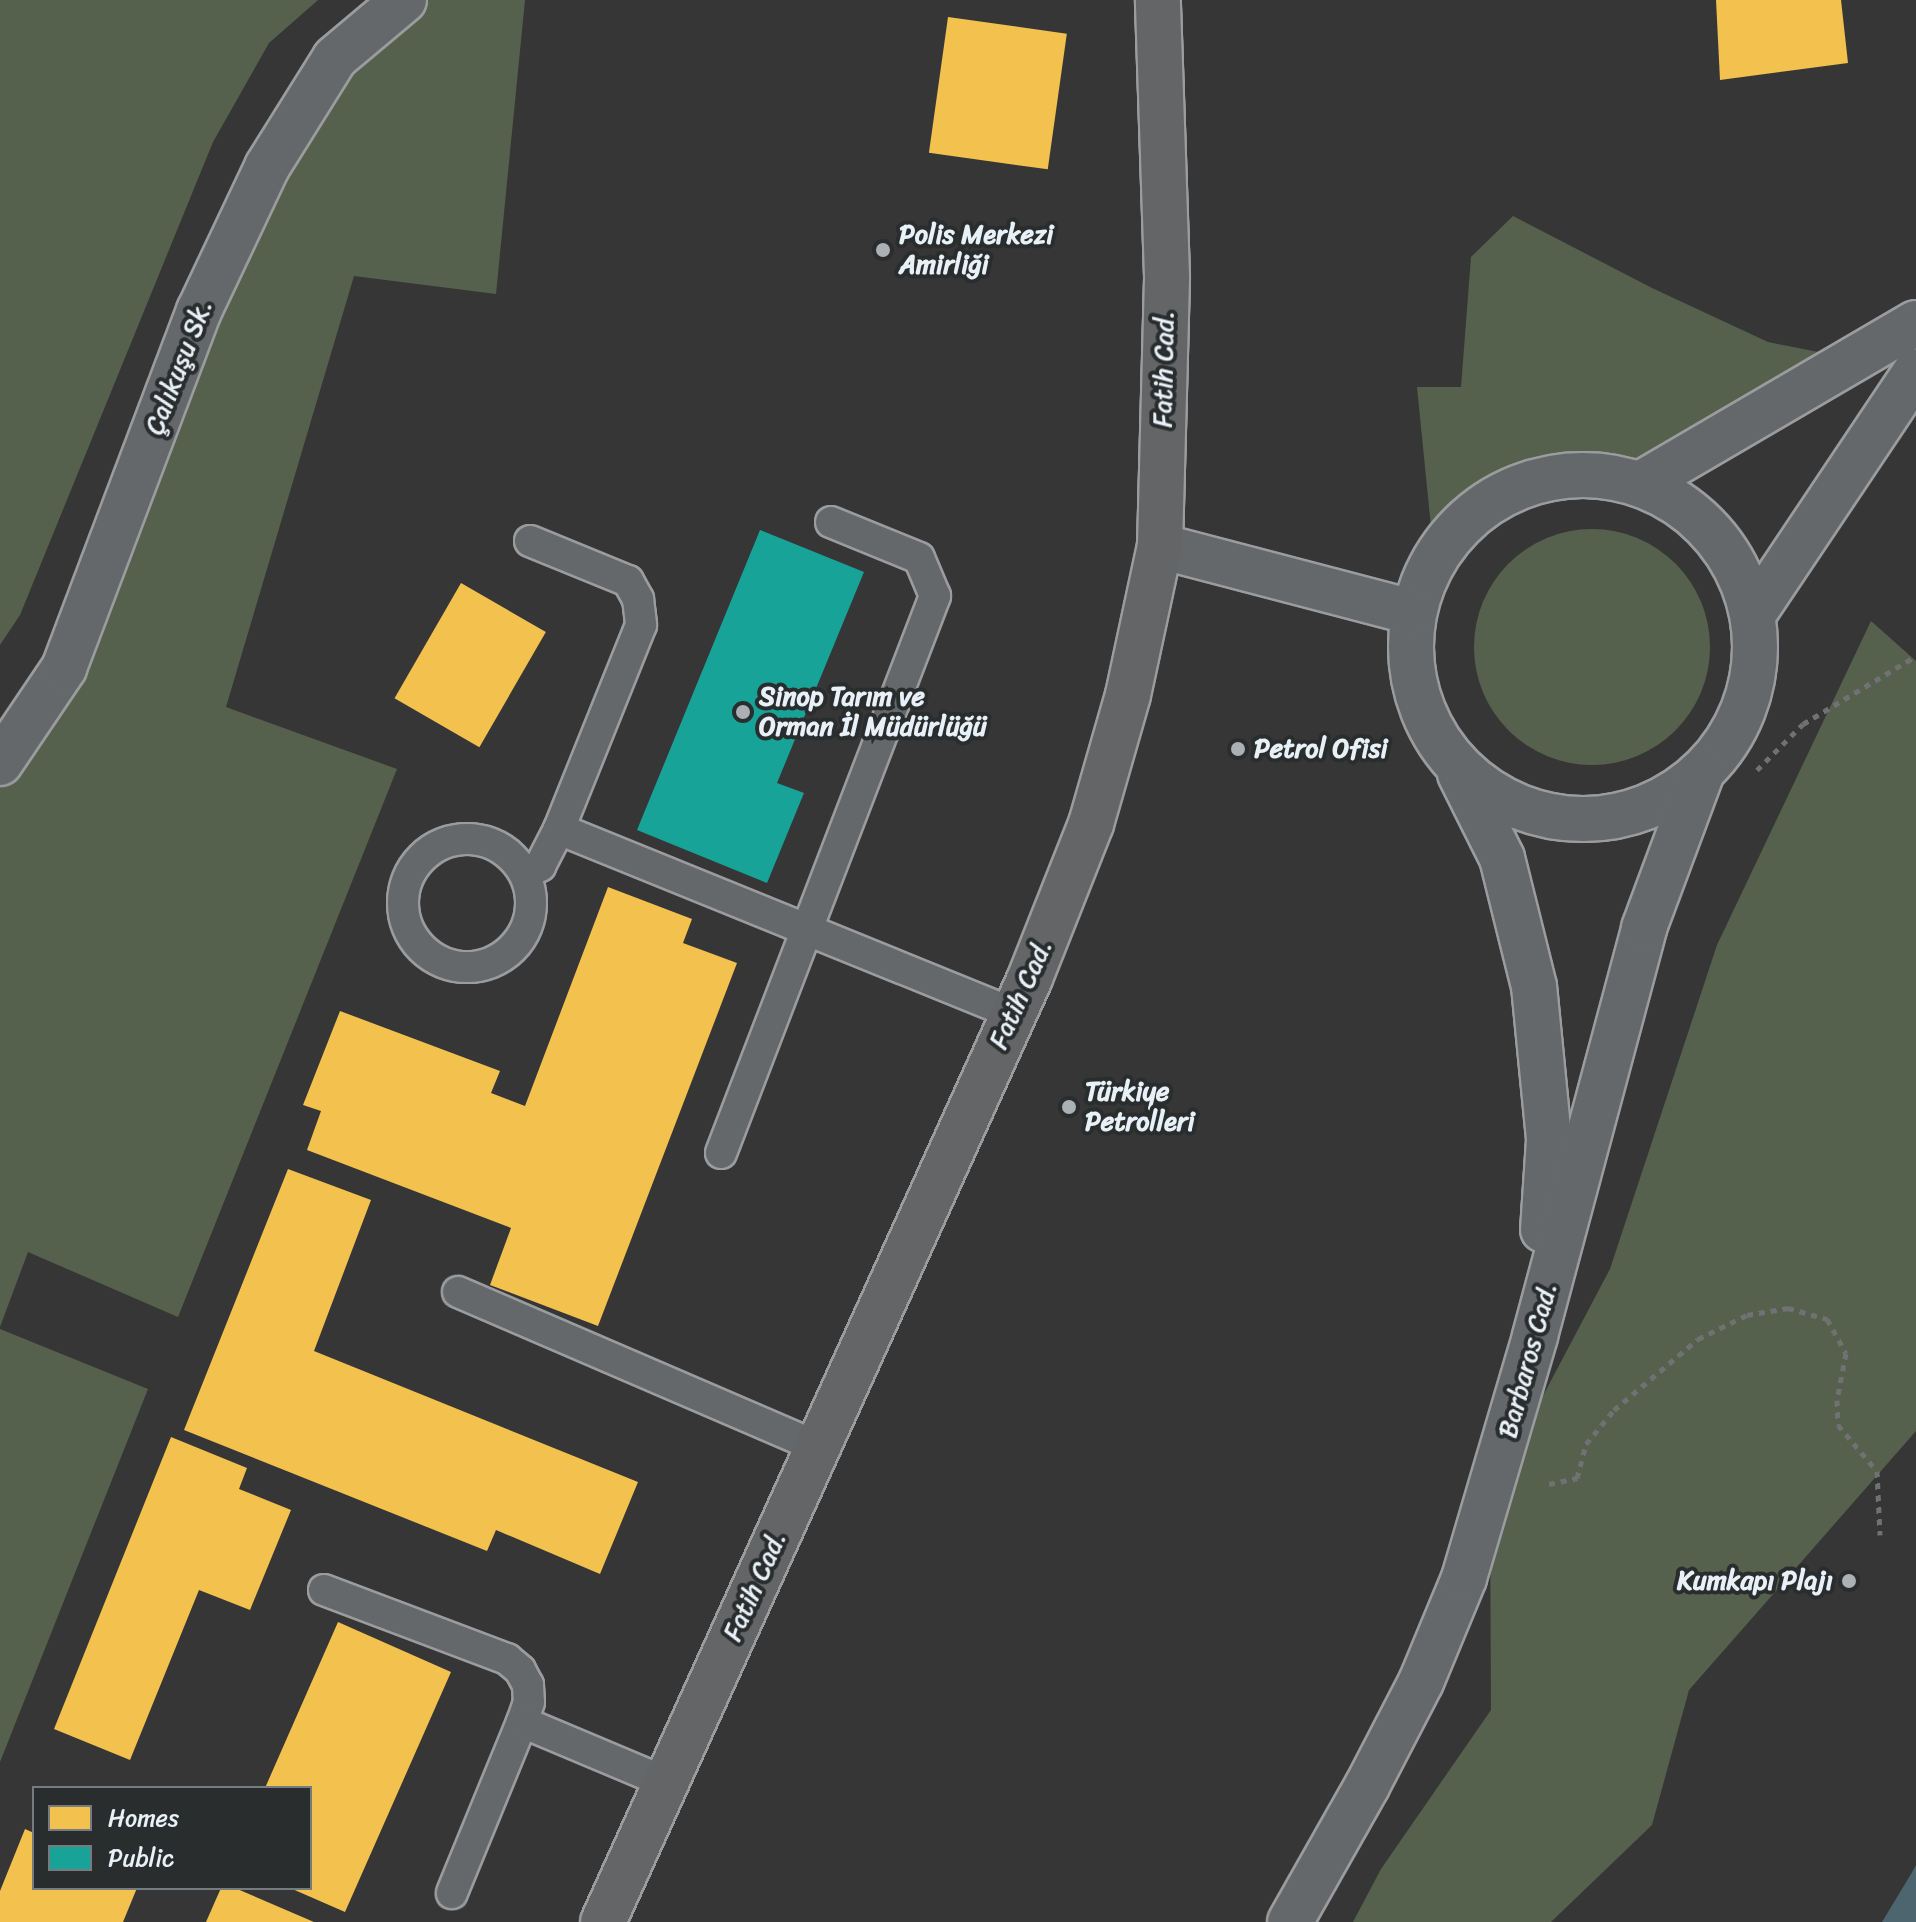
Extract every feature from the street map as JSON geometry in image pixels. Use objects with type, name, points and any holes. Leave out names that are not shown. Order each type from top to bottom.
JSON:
[{"type":"highway","name":"Fatih Cad.","points":[[603,1922],[1013,1013],[1091,824],[1128,695],[1160,546],[1167,276],[1158,0]]},
{"type":"main road","name":"Çalıkuşu Sk.","points":[[0,763],[64,668],[199,311],[267,167],[335,58],[404,0]]},
{"type":"main road","points":[[1642,483],[1916,323]]},
{"type":"main road","points":[[1754,613],[1916,371]]},
{"type":"main road","points":[[1455,765],[1498,798],[1549,817],[1604,818],[1656,803],[1702,772],[1735,728],[1754,673],[1754,613],[1732,558],[1694,513],[1642,483],[1584,473],[1525,482],[1473,513],[1434,557],[1412,612],[1410,667],[1425,720],[1455,765],[1502,858],[1534,986],[1549,1140],[1535,1336]]},
{"type":"main road","points":[[1160,546],[1412,612]]},
{"type":"main road","name":"Barbaros Cad.","points":[[1290,1922],[1360,1799],[1421,1682],[1464,1578],[1535,1336],[1644,928],[1702,772]]},
{"type":"lane","points":[[721,1153],[935,596],[919,558],[831,522]]},
{"type":"lane","points":[[525,873],[540,866],[559,829],[641,625],[638,599],[628,581],[530,541]]},
{"type":"lane","points":[[559,829],[1013,1013]]},
{"type":"lane","points":[[474,839],[495,844],[512,856],[525,873],[532,893],[531,915],[517,944],[492,963],[470,968],[449,966],[430,956],[414,941],[405,922],[404,890],[417,862],[433,847],[453,840],[474,839]]},
{"type":"lane","points":[[458,1292],[818,1447]]},
{"type":"lane","points":[[324,1590],[507,1659],[520,1670],[528,1685],[529,1702],[522,1722],[452,1893]]},
{"type":"lane","points":[[522,1722],[667,1783]]},
{"type":"path","points":[[1747,780],[1803,724],[1916,656]]},
{"type":"path","points":[[1490,1496],[1577,1478],[1586,1444],[1614,1410],[1698,1339],[1747,1315],[1788,1308],[1827,1319],[1846,1353],[1837,1400],[1838,1425],[1877,1471],[1880,1535]]},
{"type":"green space","points":[[0,0],[318,0],[269,43],[213,142],[20,615],[0,645]]},
{"type":"green space","points":[[404,0],[525,0],[496,294],[354,276],[226,707],[397,769],[178,1317],[28,1252],[0,1327],[0,763],[267,167]]},
{"type":"green space","points":[[1513,216],[1652,288],[1768,342],[1853,359],[1642,483],[1584,473],[1525,483],[1473,513],[1434,557],[1417,387],[1461,387],[1471,257]]},
{"type":"green space","points":[[1592,529],[1615,531],[1637,538],[1676,563],[1701,602],[1708,624],[1708,670],[1701,692],[1676,731],[1637,756],[1615,763],[1592,765],[1569,763],[1547,756],[1508,731],[1483,692],[1476,670],[1474,647],[1476,624],[1483,602],[1508,563],[1547,538],[1569,531]]},
{"type":"green space","points":[[1871,621],[1916,661],[1916,1431],[1689,1690],[1652,1825],[1551,1922],[1353,1922],[1381,1869],[1491,1710],[1490,1496],[1610,1269],[1717,945]]},
{"type":"green space","points":[[0,1329],[148,1389],[0,1762]]},
{"type":"water","points":[[1916,1865],[1916,1922],[1882,1922],[1911,1874]]},
{"type":"building: Homes","points":[[1716,0],[1841,0],[1848,63],[1720,80]]},
{"type":"building: Homes","points":[[948,17],[1067,34],[1048,169],[929,153]]},
{"type":"building: Homes","points":[[461,583],[546,632],[479,747],[394,698]]},
{"type":"building: Homes","points":[[608,887],[692,919],[683,943],[737,963],[598,1326],[490,1285],[511,1228],[307,1150],[321,1111],[303,1105],[340,1011],[500,1071],[491,1093],[525,1106]]},
{"type":"building: Homes","points":[[288,1169],[371,1200],[314,1351],[638,1482],[600,1574],[496,1530],[487,1551],[184,1430]]},
{"type":"building: Homes","points":[[171,1437],[247,1468],[239,1489],[291,1510],[250,1610],[199,1590],[130,1760],[54,1729]]},
{"type":"building: Homes","points":[[338,1622],[451,1672],[345,1912],[295,1890],[312,1890],[312,1786],[266,1786]]},
{"type":"building: Homes","points":[[25,1829],[32,1832],[32,1890],[136,1890],[123,1922],[0,1922],[0,1891]]},
{"type":"building: Homes","points":[[220,1890],[240,1890],[314,1922],[206,1922]]},
{"type":"building: Public","points":[[760,530],[864,572],[777,783],[804,793],[767,883],[637,830]]},
{"type":"place","name":"Polis Merkezi Amirliği","points":[[883,250]]},
{"type":"place","name":"Sinop Tarım ve Orman İl Müdürlüğü","points":[[743,712]]},
{"type":"place","name":"Petrol Ofisi","points":[[1238,749]]},
{"type":"place","name":"Türkiye Petrolleri","points":[[1069,1107]]},
{"type":"place","name":"Kumkapı Plajı","points":[[1849,1581]]}]
